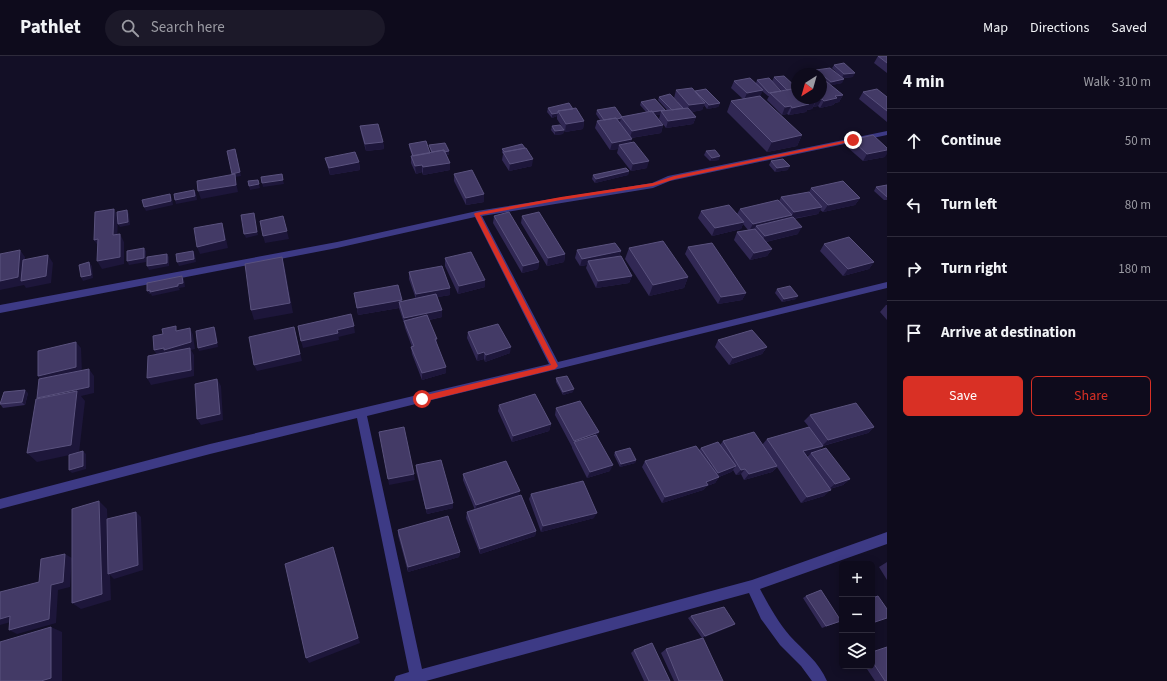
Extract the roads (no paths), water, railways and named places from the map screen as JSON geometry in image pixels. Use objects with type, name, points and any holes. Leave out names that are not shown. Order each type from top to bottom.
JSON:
[{"type":"street","points":[[0,308],[337,245],[477,214],[561,198],[653,185],[674,178],[887,133]]},
{"type":"street","points":[[477,214],[555,366]]},
{"type":"street","points":[[0,504],[118,472],[361,412],[422,399],[887,284]]},
{"type":"street","points":[[361,412],[417,676]]},
{"type":"street","points":[[401,681],[752,586],[887,538]]},
{"type":"street","points":[[752,586],[766,614],[785,640],[806,661],[820,681]]}]
